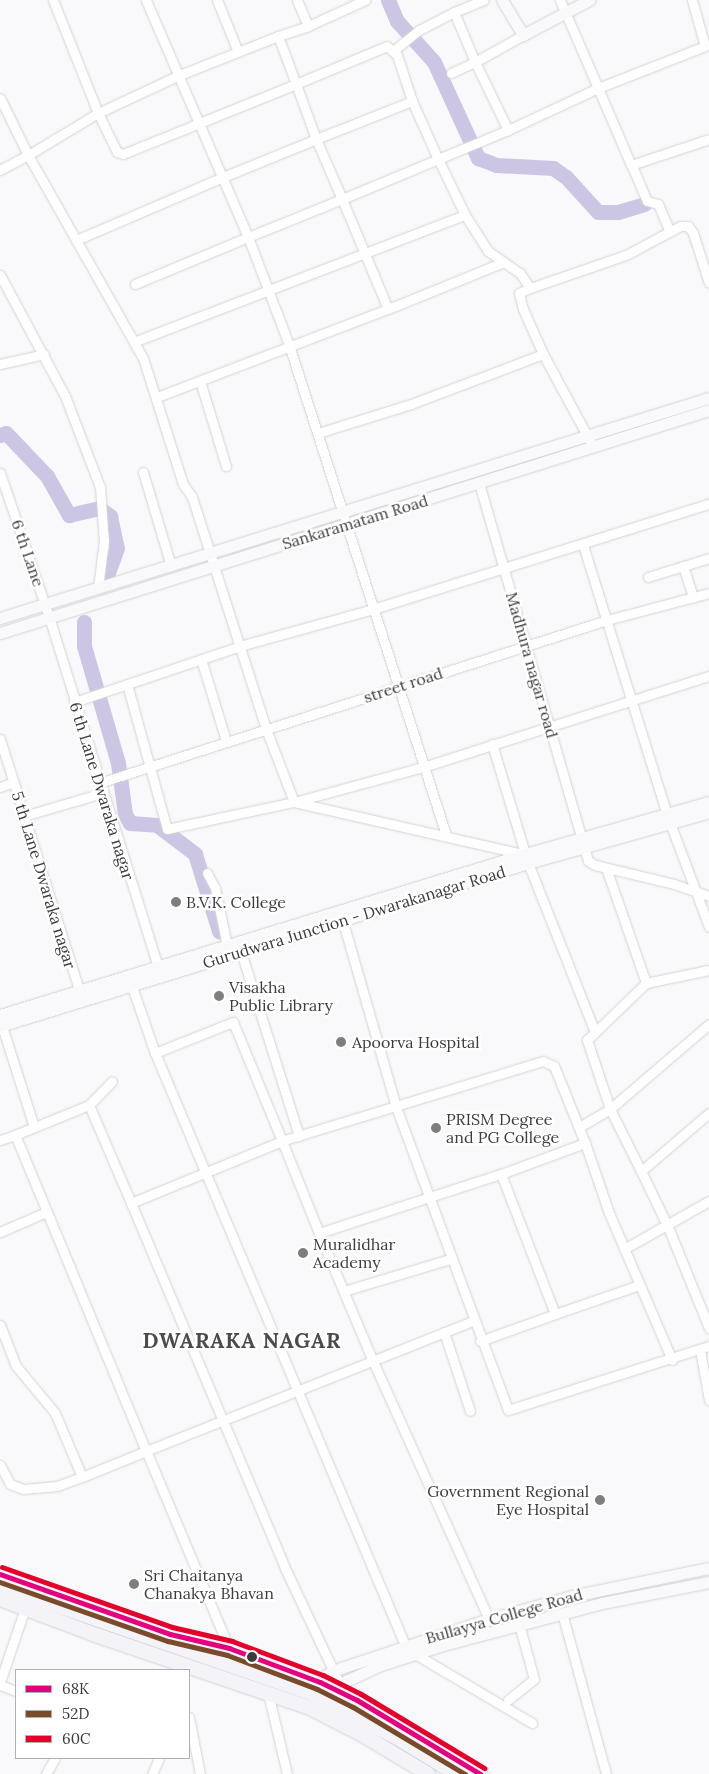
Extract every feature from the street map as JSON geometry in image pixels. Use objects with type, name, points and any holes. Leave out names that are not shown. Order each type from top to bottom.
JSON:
[{"type":"main road","points":[[502,0],[523,35],[562,5],[589,0]]},
{"type":"main road","name":"Sankaramatam Road","points":[[0,633],[479,483],[709,398]]},
{"type":"main road","name":"Sankaramatam Road","points":[[0,618],[342,513],[590,441],[709,410]]},
{"type":"main road","name":"Gurudwara Junction - Dwarakanagar Road","points":[[669,819],[709,802]]},
{"type":"main road","name":"Gurudwara Junction - Dwarakanagar Road","points":[[159,971],[241,952],[526,858],[669,819],[709,812]]},
{"type":"main road","name":"Gurudwara Junction - Dwarakanagar Road","points":[[1,1022],[159,971],[228,946],[341,918]]},
{"type":"main road","name":"Gurudwara Junction - Dwarakanagar Road","points":[[1,1022],[80,992],[130,980]]},
{"type":"main road","name":"Bullayya College Road","points":[[316,1688],[332,1672],[405,1645],[490,1619],[572,1596],[709,1568]]},
{"type":"main road","points":[[0,1574],[170,1634],[229,1648],[316,1688]]},
{"type":"main road","name":"Bullayya College Road","points":[[334,1692],[381,1665],[415,1654],[562,1613],[641,1594],[709,1582]]},
{"type":"main road","points":[[0,1586],[316,1688],[334,1692],[480,1774]]},
{"type":"main road","points":[[0,1598],[179,1666]]},
{"type":"main road","points":[[190,1669],[268,1693],[336,1721],[428,1774]]},
{"type":"main road","points":[[334,1692],[456,1774]]},
{"type":"street","points":[[53,0],[98,113],[120,154],[387,46],[394,51],[412,100],[465,215],[483,245],[520,273],[530,288]]},
{"type":"street","points":[[146,0],[270,292],[318,433],[446,835]]},
{"type":"street","points":[[217,0],[238,52]]},
{"type":"street","points":[[297,0],[308,26]]},
{"type":"street","points":[[0,170],[98,113],[177,76],[308,26],[365,0]]},
{"type":"street","points":[[394,51],[419,30],[454,12],[484,0]]},
{"type":"street","points":[[692,0],[709,55]]},
{"type":"street","points":[[562,5],[647,202],[658,204],[670,232]]},
{"type":"street","points":[[454,12],[475,62],[508,130]]},
{"type":"street","points":[[451,73],[523,35]]},
{"type":"street","points":[[278,36],[316,139],[388,309]]},
{"type":"street","points":[[135,284],[342,198],[479,144],[598,88],[705,46]]},
{"type":"street","points":[[0,98],[28,155],[136,341],[157,397],[183,484],[192,497],[209,555],[266,728],[294,802]]},
{"type":"street","points":[[76,240],[222,177],[412,100]]},
{"type":"street","points":[[632,166],[709,139]]},
{"type":"street","points":[[136,341],[270,292],[465,215]]},
{"type":"street","points":[[590,441],[543,354],[518,294],[530,288],[626,255],[670,232],[688,226],[709,283]]},
{"type":"street","points":[[157,397],[289,345],[388,309],[504,262]]},
{"type":"street","points":[[0,275],[44,354],[93,463],[103,503],[103,562],[98,588]]},
{"type":"street","points":[[0,364],[44,354]]},
{"type":"street","points":[[318,433],[411,404],[543,354]]},
{"type":"street","points":[[200,381],[226,466]]},
{"type":"street","points":[[143,472],[171,566]]},
{"type":"street","name":"6 th Lane","points":[[0,473],[45,605]]},
{"type":"street","name":"Madhura nagar road","points":[[479,483],[551,726],[582,844]]},
{"type":"street","points":[[74,702],[240,646],[373,609],[584,545],[709,504]]},
{"type":"street","points":[[584,545],[669,819],[709,927]]},
{"type":"street","points":[[648,577],[709,558]]},
{"type":"street","points":[[683,566],[693,598]]},
{"type":"street","name":"street road","points":[[99,783],[149,765],[607,620],[709,593]]},
{"type":"street","name":"6 th Lane Dwaraka nagar","points":[[45,605],[159,971]]},
{"type":"street","points":[[201,659],[226,741]]},
{"type":"street","points":[[127,684],[167,828],[294,802],[423,766],[709,676]]},
{"type":"street","name":"5 th Lane Dwaraka nagar","points":[[0,739],[80,992]]},
{"type":"street","points":[[492,744],[526,858],[594,1030]]},
{"type":"street","points":[[0,786],[14,782]]},
{"type":"street","points":[[24,816],[102,793]]},
{"type":"street","points":[[294,802],[446,835],[526,858]]},
{"type":"street","points":[[582,844],[591,864],[695,890],[709,896]]},
{"type":"street","points":[[606,868],[646,983]]},
{"type":"street","points":[[207,873],[215,888],[228,946]]},
{"type":"street","points":[[341,918],[396,1107],[505,1406],[512,1411],[672,1360],[709,1346]]},
{"type":"street","points":[[241,952],[299,1136]]},
{"type":"street","points":[[709,970],[646,983],[594,1030],[589,1036],[588,1046],[610,1109],[668,1227],[709,1328]]},
{"type":"street","points":[[130,980],[156,1053],[295,1390],[405,1645]]},
{"type":"street","points":[[1,1022],[34,1128]]},
{"type":"street","points":[[156,1053],[233,1022],[372,1359],[490,1619]]},
{"type":"street","points":[[579,1127],[610,1109],[709,1024]]},
{"type":"street","points":[[131,1203],[282,1141],[549,1061],[554,1066],[579,1127],[624,1249],[672,1360]]},
{"type":"street","points":[[0,1140],[15,1136],[89,1105],[112,1081]]},
{"type":"street","points":[[89,1105],[222,1420],[332,1672],[334,1692]]},
{"type":"street","points":[[641,1171],[709,1113]]},
{"type":"street","points":[[15,1136],[229,1648]]},
{"type":"street","points":[[318,1232],[501,1174],[584,1143]]},
{"type":"street","points":[[501,1174],[555,1314]]},
{"type":"street","points":[[624,1249],[668,1227],[709,1202]]},
{"type":"street","points":[[0,1232],[46,1212]]},
{"type":"street","points":[[344,1291],[450,1259]]},
{"type":"street","points":[[480,1341],[639,1285]]},
{"type":"street","points":[[0,1466],[3,1479],[16,1487],[35,1490],[82,1477],[372,1359],[473,1321]]},
{"type":"street","points":[[0,1325],[16,1366],[55,1413],[82,1477]]},
{"type":"street","points":[[444,1332],[470,1410]]},
{"type":"street","points":[[700,1350],[709,1400]]},
{"type":"street","points":[[15,1690],[0,1683],[24,1608]]},
{"type":"street","points":[[562,1613],[606,1774]]},
{"type":"street","points":[[508,1700],[534,1680],[520,1624]]},
{"type":"street","points":[[415,1654],[532,1722]]},
{"type":"street","points":[[268,1693],[287,1774]]},
{"type":"street","points":[[190,1729],[192,1754],[200,1774]]},
{"type":"street","points":[[46,1774],[54,1759]]},
{"type":"street","points":[[152,1774],[159,1759]]},
{"type":"waterway","points":[[388,0],[397,21],[434,62],[478,158],[496,165],[553,168],[566,177],[598,212],[618,212],[645,204]]},
{"type":"waterway","points":[[0,435],[6,433],[47,476],[69,515],[99,508],[110,516],[117,548],[107,576]]},
{"type":"waterway","points":[[84,622],[84,646],[118,763],[125,814],[130,823],[157,825],[195,854],[219,931]]},
{"type":"transit line","name":"60C","points":[[2,1567],[172,1627],[232,1641],[323,1675],[361,1694],[484,1768]]},
{"type":"transit line","name":"68K","points":[[0,1574],[170,1634],[229,1648],[320,1682],[357,1700],[480,1774]]},
{"type":"transit line","name":"52D","points":[[0,1582],[168,1641],[227,1655],[317,1689],[353,1707],[465,1774]]},
{"type":"place","name":"B.V.K. College","points":[[176,902]]},
{"type":"place","name":"Visakha Public Library","points":[[219,996]]},
{"type":"place","name":"Apoorva Hospital","points":[[341,1042]]},
{"type":"place","name":"PRISM Degree and PG College","points":[[436,1128]]},
{"type":"place","name":"Muralidhar Academy","points":[[303,1253]]},
{"type":"place","name":"Government Regional Eye Hospital","points":[[600,1500]]},
{"type":"place","name":"Sri Chaitanya Chanakya Bhavan","points":[[134,1584]]},
{"type":"district","name":"DWARAKA NAGAR","points":[[242,1341]]}]
